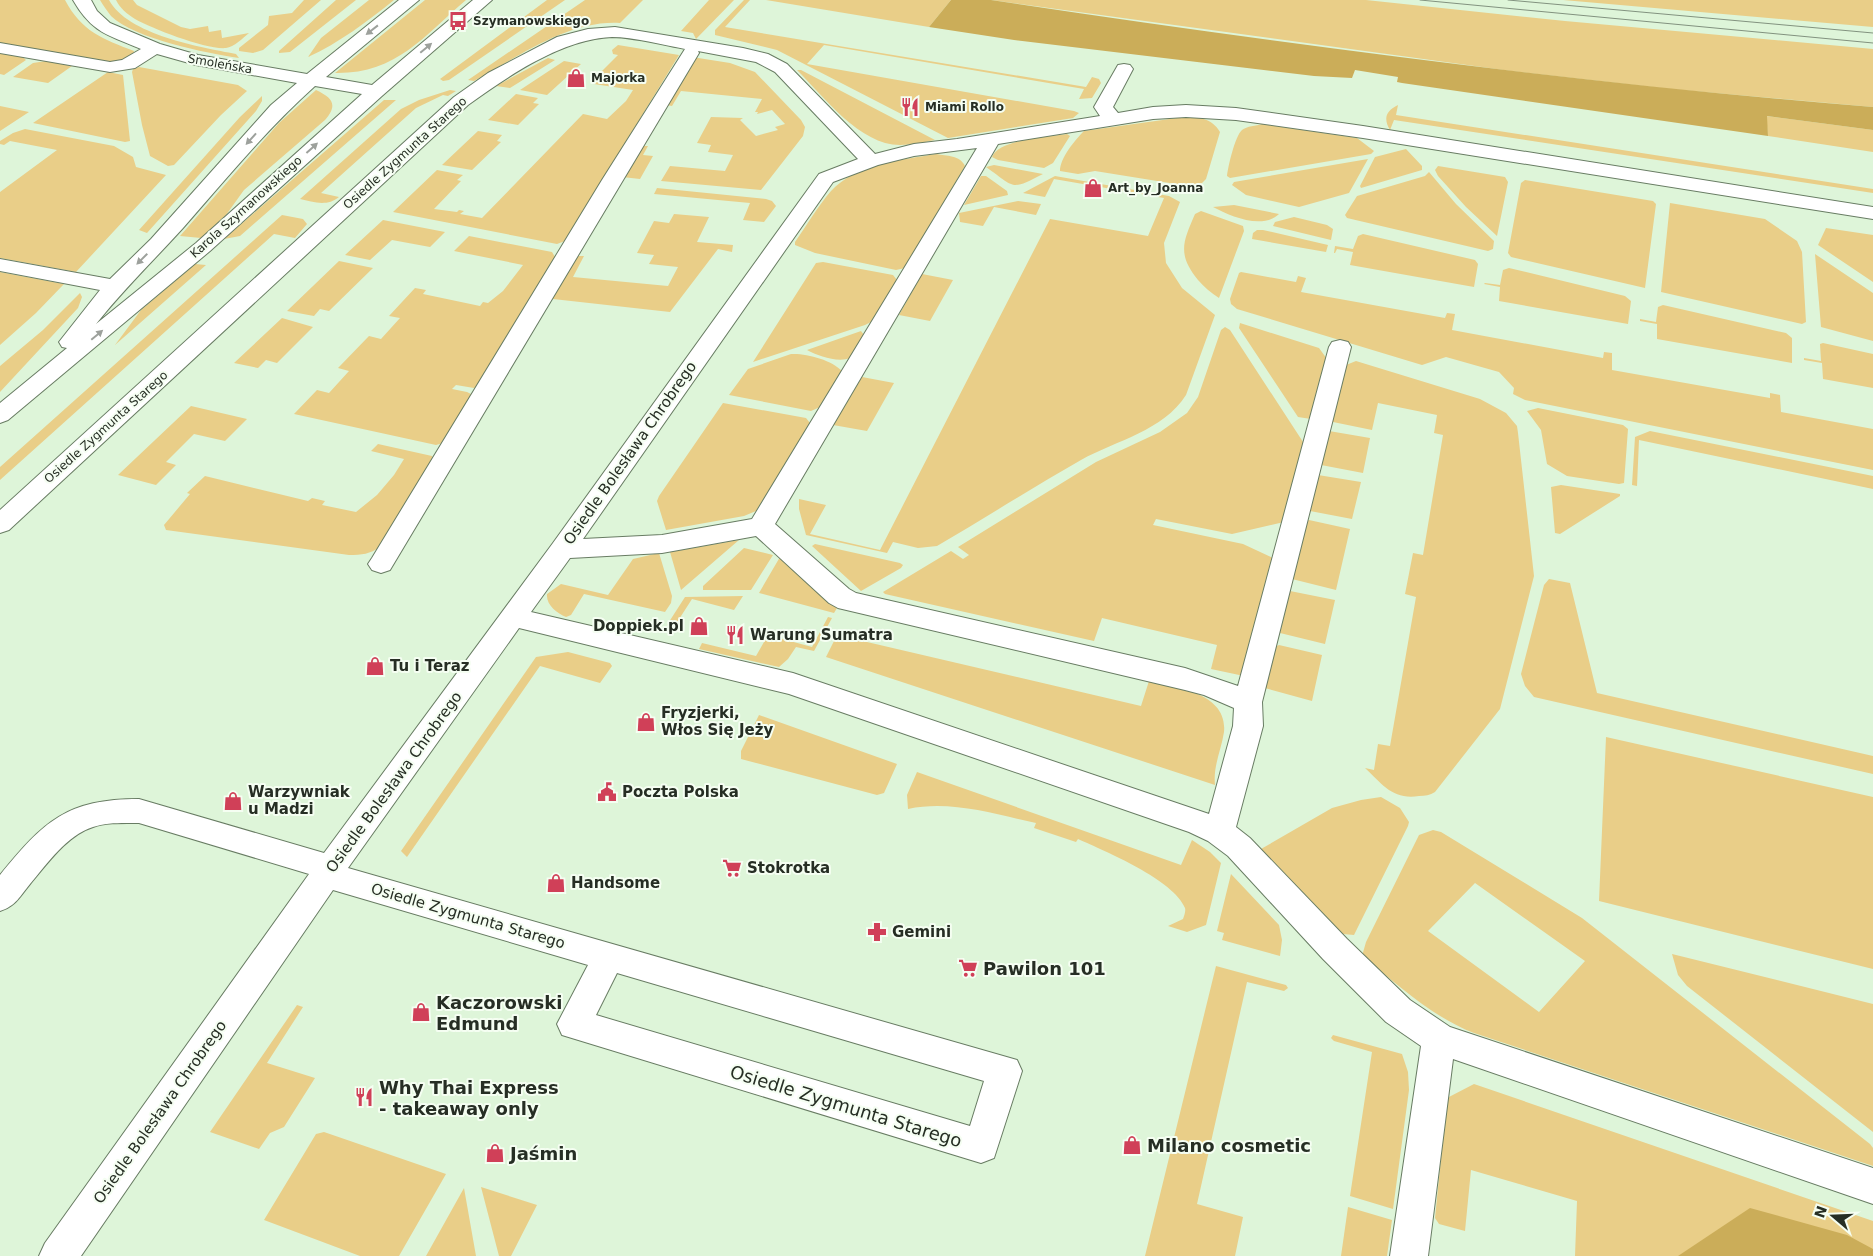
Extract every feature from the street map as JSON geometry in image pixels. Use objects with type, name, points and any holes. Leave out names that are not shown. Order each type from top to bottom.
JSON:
[{"type":"street","name":"Smoleńska","points":[[82,0],[90,14],[104,27],[154,48],[196,60],[376,91]]},
{"type":"street","name":"Karola Szymanowskiego","points":[[3,413],[70,341],[115,286],[158,243],[278,109],[310,80],[410,0]]},
{"type":"street","name":"Karola Szymanowskiego","points":[[3,413],[203,247],[376,91],[483,0]]},
{"type":"street","points":[[458,21],[500,0]]},
{"type":"street","name":"Osiedle Zygmunta Starego","points":[[0,524],[461,101],[495,77],[563,42],[588,34],[615,32],[743,53],[762,58],[781,68],[871,161]]},
{"type":"street","points":[[0,48],[110,67],[125,67],[154,48]]},
{"type":"street","points":[[381,564],[690,53]]},
{"type":"street","points":[[1113,120],[1103,107],[1124,69]]},
{"type":"street","name":"Osiedle Bolesława Chrobrego","points":[[58,1256],[329,872],[826,178],[871,161],[914,150],[991,140],[1153,113],[1186,111],[1236,114],[1372,134],[1873,213]]},
{"type":"street","points":[[562,549],[662,544],[761,526],[991,140]]},
{"type":"street","points":[[0,265],[115,286]]},
{"type":"street","points":[[1219,832],[1248,726],[1248,702],[1340,348]]},
{"type":"street","points":[[761,526],[848,602],[1186,680],[1213,687],[1248,702]]},
{"type":"street","points":[[512,616],[793,684],[1191,820],[1219,832],[1239,847],[1334,949],[1398,1012],[1438,1039],[1873,1186]]},
{"type":"street","name":"Osiedle Zygmunta Starego","points":[[0,898],[52,838],[82,817],[139,811],[329,872],[609,957],[1005,1071],[981,1146],[574,1024],[609,957]]},
{"type":"street","points":[[1409,1256],[1438,1039]]},
{"type":"shaded area","points":[[0,0],[65,0],[86,27],[103,38],[134,51],[133,55],[115,63],[0,43]]},
{"type":"shaded area","points":[[100,0],[109,0],[118,12],[148,31],[204,48],[236,54],[239,58],[190,49],[136,32],[111,16]]},
{"type":"shaded area","points":[[116,0],[133,0],[137,5],[181,27],[190,29],[208,26],[209,32],[221,30],[222,38],[249,33],[238,42],[226,48],[206,46],[167,33],[135,19],[124,11]]},
{"type":"shaded area","points":[[304,0],[321,0],[263,50],[253,53],[239,51],[239,48],[268,25],[269,16],[292,13]]},
{"type":"shaded area","points":[[336,0],[356,0],[290,52],[279,53],[279,51]]},
{"type":"shaded area","points":[[369,0],[394,0],[364,24],[308,57],[321,38]]},
{"type":"shaded area","points":[[425,0],[466,0],[422,40],[392,60],[356,72],[335,73]]},
{"type":"shaded area","points":[[547,0],[565,0],[449,80],[443,81],[440,79]]},
{"type":"shaded area","points":[[585,0],[643,0],[620,23],[581,27],[526,51],[474,81],[468,80]]},
{"type":"shaded area","points":[[709,0],[734,0],[696,39],[693,33],[681,31]]},
{"type":"shaded area","points":[[744,0],[750,0],[725,27],[1086,87],[1092,77],[1099,79],[1101,83],[1092,98],[1079,99],[1084,89],[824,45],[807,64],[1079,113],[1073,118],[948,138],[777,50],[715,35],[715,30]]},
{"type":"shaded area","points":[[766,0],[951,0],[929,27]]},
{"type":"shaded area","points":[[951,0],[991,0],[1321,47],[1542,74],[1873,107],[1873,130],[1767,116],[1768,136],[1402,83],[1397,82],[1398,77],[1355,70],[1352,78],[1314,76],[1014,40],[929,27]]},
{"type":"shaded area","points":[[991,0],[1366,0],[1565,21],[1873,49],[1873,107],[1670,89],[1511,71]]},
{"type":"shaded area","points":[[1563,0],[1873,0],[1873,27]]},
{"type":"shaded area","points":[[618,45],[679,55],[565,241],[557,244],[393,212],[437,170],[463,175],[457,180],[461,181],[434,209],[457,212],[459,210],[464,211],[460,214],[482,218],[583,114],[607,119],[626,101],[633,90],[594,84],[600,77],[597,76],[618,55],[613,54],[612,50]]},
{"type":"shaded area","points":[[0,53],[23,57],[26,60],[4,75],[0,74]]},
{"type":"shaded area","points":[[692,57],[730,63],[755,72],[801,120],[805,127],[803,136],[761,190],[661,181],[670,166],[725,171],[733,155],[708,152],[711,145],[697,143],[711,117],[743,118],[740,120],[756,136],[778,130],[775,127],[785,124],[772,110],[757,114],[758,112],[755,112],[762,99],[681,91],[672,106],[666,105]]},
{"type":"shaded area","points":[[548,58],[555,60],[510,88],[496,86]]},
{"type":"shaded area","points":[[46,61],[72,66],[48,83],[13,77],[33,63]]},
{"type":"shaded area","points":[[564,61],[581,64],[547,95],[520,90]]},
{"type":"shaded area","points":[[139,67],[238,85],[247,91],[221,115],[174,165],[168,166],[150,156],[132,72],[133,69]]},
{"type":"shaded area","points":[[797,70],[801,70],[935,140],[900,145],[885,143],[871,137],[844,118]]},
{"type":"shaded area","points":[[108,72],[123,75],[130,141],[125,142],[33,123]]},
{"type":"shaded area","points":[[316,90],[332,102],[331,110],[325,120],[244,190],[226,215],[201,238],[180,236],[279,123]]},
{"type":"shaded area","points":[[450,90],[456,91],[416,108],[321,193],[339,197],[325,203],[300,199],[401,109],[419,100]]},
{"type":"shaded area","points":[[516,94],[538,98],[533,103],[539,104],[518,125],[488,120]]},
{"type":"shaded area","points":[[262,96],[262,101],[256,111],[147,233],[139,230],[240,117]]},
{"type":"shaded area","points":[[384,100],[396,100],[240,236],[224,239]]},
{"type":"shaded area","points":[[1398,105],[1396,115],[1873,189],[1873,193],[1394,120],[1390,130],[1386,118],[1388,112]]},
{"type":"shaded area","points":[[0,106],[29,112],[0,131]]},
{"type":"shaded area","points":[[1766,116],[1873,130],[1873,152],[1768,136]]},
{"type":"shaded area","points":[[1184,117],[1209,121],[1220,132],[1206,179],[1199,186],[1095,171],[1078,174],[1060,171],[1065,155],[1084,131]]},
{"type":"shaded area","points":[[1262,124],[1357,138],[1374,151],[1371,154],[1230,178],[1227,176],[1229,166],[1239,133],[1246,128]]},
{"type":"shaded area","points":[[25,129],[114,146],[133,157],[136,167],[166,175],[76,272],[0,258],[0,192],[57,150],[10,141],[4,145],[0,144],[0,141],[13,133]]},
{"type":"shaded area","points":[[478,131],[502,135],[497,141],[501,142],[472,170],[442,165]]},
{"type":"shaded area","points":[[1067,134],[1070,136],[1053,163],[1044,168],[998,160],[992,157],[996,151],[1004,146],[1025,140]]},
{"type":"shaded area","points":[[641,146],[648,146],[643,155],[653,156],[640,179],[622,177]]},
{"type":"shaded area","points":[[1406,149],[1422,166],[1422,170],[1361,188],[1360,186],[1375,157]]},
{"type":"shaded area","points":[[936,154],[957,158],[965,166],[905,268],[896,270],[815,253],[795,245],[795,242],[822,203],[841,182],[866,169],[894,161]]},
{"type":"shaded area","points":[[1368,159],[1349,193],[1299,207],[1246,195],[1232,185],[1234,182]]},
{"type":"shaded area","points":[[994,165],[1043,174],[1024,183],[1013,185],[986,167]]},
{"type":"shaded area","points":[[1438,166],[1505,177],[1508,182],[1497,236],[1466,207],[1438,176],[1435,170]]},
{"type":"shaded area","points":[[1429,172],[1456,204],[1494,241],[1493,249],[1488,251],[1347,218],[1345,215],[1357,196],[1425,176]]},
{"type":"shaded area","points":[[981,176],[986,176],[1007,191],[1008,195],[964,205]]},
{"type":"shaded area","points":[[1055,176],[1169,196],[1180,202],[1164,243],[1166,263],[1182,288],[1215,315],[1186,395],[1165,418],[1152,426],[1081,460],[937,546],[918,548],[893,542],[887,553],[806,535],[799,509],[799,499],[826,505],[810,534],[880,550],[1050,219],[1148,236],[1164,198],[1054,179],[1045,197],[1023,193]]},
{"type":"shaded area","points":[[1525,180],[1653,201],[1656,204],[1645,288],[1511,257],[1508,253],[1521,183]]},
{"type":"shaded area","points":[[657,188],[766,199],[772,201],[776,206],[764,222],[743,220],[750,203],[654,194]]},
{"type":"shaded area","points":[[1018,201],[1041,204],[1036,215],[994,207],[983,226],[960,222],[959,213]]},
{"type":"shaded area","points":[[1670,203],[1765,219],[1797,241],[1802,252],[1806,322],[1802,324],[1661,292]]},
{"type":"shaded area","points":[[1234,205],[1279,214],[1272,219],[1255,221],[1228,214],[1213,207]]},
{"type":"shaded area","points":[[1201,211],[1243,226],[1244,231],[1219,298],[1198,280],[1191,271],[1185,255],[1184,248],[1187,232],[1195,214]]},
{"type":"shaded area","points":[[674,214],[709,217],[697,242],[733,245],[732,252],[718,249],[670,312],[553,299],[553,295],[577,256],[584,256],[573,277],[668,286],[678,267],[649,264],[654,255],[637,253],[654,221],[669,223]]},
{"type":"shaded area","points":[[282,215],[303,219],[307,224],[295,238],[274,234],[0,480],[0,467]]},
{"type":"shaded area","points":[[1294,217],[1327,225],[1333,229],[1331,240],[1273,226],[1275,222]]},
{"type":"shaded area","points":[[383,220],[445,232],[430,247],[392,240],[370,260],[345,255]]},
{"type":"shaded area","points":[[1826,228],[1873,235],[1873,282],[1818,245]]},
{"type":"shaded area","points":[[1257,230],[1328,245],[1326,252],[1252,239],[1253,233]]},
{"type":"shaded area","points":[[1363,234],[1475,260],[1478,264],[1474,287],[1350,265],[1353,252],[1337,249],[1334,253],[1335,246],[1353,249],[1358,236]]},
{"type":"shaded area","points":[[469,236],[552,252],[555,257],[478,386],[474,388],[456,385],[452,389],[473,395],[443,443],[436,445],[294,414],[317,390],[329,393],[349,371],[338,368],[369,336],[381,339],[400,318],[389,316],[415,288],[426,290],[423,294],[480,306],[483,302],[488,303],[503,291],[523,265],[454,251]]},
{"type":"shaded area","points":[[1815,254],[1873,293],[1873,341],[1821,327]]},
{"type":"shaded area","points":[[339,261],[373,268],[329,311],[320,309],[314,316],[287,311]]},
{"type":"shaded area","points":[[823,262],[893,275],[897,280],[873,321],[753,362],[816,263]]},
{"type":"shaded area","points":[[195,264],[206,265],[115,345],[141,310]]},
{"type":"shaded area","points":[[1509,268],[1625,296],[1631,301],[1628,324],[1499,301],[1500,287],[1484,284],[1500,285],[1503,270]]},
{"type":"shaded area","points":[[0,272],[64,284],[36,313],[0,345]]},
{"type":"shaded area","points":[[1241,272],[1296,282],[1298,276],[1306,278],[1301,292],[1445,318],[1447,313],[1455,314],[1452,330],[1603,358],[1604,352],[1612,353],[1612,370],[1770,398],[1770,393],[1780,395],[1781,412],[1873,429],[1873,470],[1525,400],[1513,394],[1514,388],[1499,372],[1446,357],[1422,365],[1237,309],[1231,304],[1230,299]]},
{"type":"shaded area","points":[[922,274],[953,280],[930,321],[899,315]]},
{"type":"shaded area","points":[[80,293],[82,297],[78,308],[0,392],[0,366],[43,330]]},
{"type":"shaded area","points":[[1663,305],[1786,333],[1792,338],[1792,363],[1657,339],[1657,324],[1640,321],[1640,319],[1656,322],[1658,307]]},
{"type":"shaded area","points":[[282,318],[313,327],[277,363],[266,360],[258,368],[234,363]]},
{"type":"shaded area","points":[[1240,323],[1319,348],[1327,359],[1311,419],[1298,417],[1239,328]]},
{"type":"shaded area","points":[[1225,327],[1230,330],[1305,445],[1284,522],[1232,534],[1156,519],[1153,525],[1243,544],[1275,559],[1244,676],[1211,669],[1217,645],[1102,618],[1094,641],[883,592],[951,551],[963,559],[969,555],[958,547],[1096,462],[1160,432],[1187,413],[1198,397],[1221,330]]},
{"type":"shaded area","points":[[861,331],[864,335],[850,358],[834,359],[807,350]]},
{"type":"shaded area","points":[[1823,343],[1873,354],[1873,388],[1823,379],[1822,363],[1804,360],[1804,358],[1821,361],[1820,344]]},
{"type":"shaded area","points":[[791,354],[818,358],[838,367],[842,371],[820,407],[811,411],[729,395],[748,369]]},
{"type":"shaded area","points":[[1356,361],[1480,399],[1506,413],[1517,426],[1534,576],[1500,709],[1435,792],[1425,796],[1410,797],[1395,793],[1383,785],[1365,768],[1374,770],[1378,744],[1390,746],[1416,597],[1405,594],[1413,553],[1423,555],[1443,435],[1434,433],[1437,415],[1378,403],[1372,430],[1333,422],[1346,365]]},
{"type":"shaded area","points":[[862,377],[894,383],[867,431],[833,425]]},
{"type":"shaded area","points":[[723,403],[806,418],[810,423],[756,511],[744,516],[666,530],[657,501],[659,496]]},
{"type":"shaded area","points":[[191,406],[247,419],[225,441],[194,434],[166,462],[176,465],[156,485],[118,475]]},
{"type":"shaded area","points":[[1538,408],[1623,425],[1628,429],[1624,483],[1619,484],[1567,476],[1547,464],[1541,430],[1527,411]]},
{"type":"shaded area","points":[[1329,431],[1370,438],[1363,473],[1321,465]]},
{"type":"shaded area","points":[[1650,431],[1873,476],[1873,489],[1639,440],[1637,486],[1632,485],[1635,437]]},
{"type":"shaded area","points":[[378,444],[432,456],[434,460],[380,547],[369,553],[349,555],[166,530],[164,525],[190,494],[187,493],[205,476],[308,501],[312,498],[325,501],[322,505],[356,512],[377,495],[394,475],[404,459],[371,451]]},
{"type":"shaded area","points":[[1318,475],[1361,482],[1352,519],[1310,511]]},
{"type":"shaded area","points":[[1561,485],[1620,494],[1620,496],[1560,534],[1555,533],[1551,487]]},
{"type":"shaded area","points":[[1309,520],[1350,529],[1336,590],[1292,579],[1306,521]]},
{"type":"shaded area","points":[[739,540],[681,590],[670,552]]},
{"type":"shaded area","points":[[815,544],[903,565],[861,591],[812,546]]},
{"type":"shaded area","points":[[744,548],[773,555],[751,590],[703,590],[703,586]]},
{"type":"shaded area","points":[[659,553],[672,596],[671,603],[665,612],[584,594],[571,615],[566,617],[556,611],[548,602],[547,594],[561,584],[608,595],[633,559]]},
{"type":"shaded area","points":[[780,557],[837,608],[834,613],[759,593]]},
{"type":"shaded area","points":[[1549,579],[1570,583],[1597,693],[1873,756],[1873,774],[1534,697],[1525,686],[1521,674],[1544,585]]},
{"type":"shaded area","points":[[1290,591],[1335,600],[1325,644],[1280,633]]},
{"type":"shaded area","points":[[743,596],[734,610],[692,599],[674,627],[667,625],[685,597]]},
{"type":"shaded area","points":[[828,617],[832,618],[814,651],[796,647],[788,659],[779,667],[699,649],[702,643],[756,656],[768,635],[812,647]]},
{"type":"shaded area","points":[[837,635],[1141,706],[1149,681],[1186,689],[1209,700],[1218,708],[1223,719],[1224,732],[1216,765],[1215,785],[826,657]]},
{"type":"shaded area","points":[[1279,645],[1322,655],[1312,701],[1265,688],[1275,647]]},
{"type":"shaded area","points":[[568,652],[610,663],[612,666],[600,683],[540,666],[407,857],[401,851],[536,657]]},
{"type":"shaded area","points":[[759,715],[897,764],[884,793],[877,795],[741,759],[741,751]]},
{"type":"shaded area","points":[[1606,737],[1873,797],[1873,969],[1599,901]]},
{"type":"shaded area","points":[[917,772],[1181,865],[1192,840],[1210,852],[1221,863],[1206,925],[1187,932],[1168,926],[1183,919],[1185,908],[1178,897],[1167,887],[1138,868],[1078,839],[1076,842],[1034,828],[1036,823],[972,809],[940,806],[908,809],[907,795]]},
{"type":"shaded area","points":[[1381,797],[1400,808],[1409,822],[1408,826],[1354,935],[1343,934],[1261,849],[1332,808]]},
{"type":"shaded area","points":[[1433,830],[1441,832],[1582,918],[1870,1144],[1873,1148],[1873,1166],[1474,1033],[1444,1018],[1415,999],[1362,956],[1366,942],[1419,835]],"holes":[[[1475,883],[1585,961],[1539,1012],[1428,931]]]},
{"type":"shaded area","points":[[1231,874],[1279,925],[1282,940],[1280,956],[1222,940],[1224,933],[1217,931]]},
{"type":"shaded area","points":[[1672,954],[1873,1004],[1873,1132],[1687,986],[1678,975]]},
{"type":"shaded area","points":[[1216,966],[1286,985],[1288,988],[1284,991],[1247,982],[1197,1204],[1243,1217],[1235,1256],[1145,1256]]},
{"type":"shaded area","points":[[297,1005],[303,1007],[267,1063],[315,1078],[284,1127],[270,1133],[259,1149],[210,1132]]},
{"type":"shaded area","points":[[1333,1035],[1402,1054],[1408,1072],[1409,1090],[1393,1209],[1350,1196],[1372,1052],[1334,1041],[1331,1038]]},
{"type":"shaded area","points":[[1474,1084],[1873,1221],[1873,1256],[1575,1256],[1577,1201],[1471,1170],[1465,1231],[1439,1224],[1435,1218],[1447,1098]]},
{"type":"shaded area","points":[[324,1132],[446,1174],[399,1256],[360,1256],[264,1220],[316,1134]]},
{"type":"shaded area","points":[[481,1187],[537,1205],[511,1256],[499,1256]]},
{"type":"shaded area","points":[[464,1188],[476,1256],[426,1256]]},
{"type":"shaded area","points":[[1348,1207],[1392,1220],[1387,1256],[1341,1256]]},
{"type":"shaded area","points":[[1750,1208],[1847,1235],[1873,1249],[1873,1256],[1678,1256]]},
{"type":"tram line","points":[[1420,0],[1873,43]]},
{"type":"tram line","points":[[1508,0],[1873,33]]},
{"type":"place","name":"Szymanowskiego","points":[[458,21]]},
{"type":"place","name":"Majorka","points":[[576,78]]},
{"type":"place","name":"Miami Rollo","points":[[910,107]]},
{"type":"place","name":"Art_by_Joanna","points":[[1093,188]]},
{"type":"place","name":"Doppiek.pl","points":[[699,626]]},
{"type":"place","name":"Warung Sumatra","points":[[735,635]]},
{"type":"place","name":"Tu i Teraz","points":[[375,666]]},
{"type":"place","name":"Fryzjerki, Włos Się Jeży","points":[[646,722]]},
{"type":"place","name":"Poczta Polska","points":[[607,792]]},
{"type":"place","name":"Warzywniak u Madzi","points":[[233,801]]},
{"type":"place","name":"Stokrotka","points":[[732,868]]},
{"type":"place","name":"Handsome","points":[[556,883]]},
{"type":"place","name":"Gemini","points":[[877,932]]},
{"type":"place","name":"Pawilon 101","points":[[968,968]]},
{"type":"place","name":"Kaczorowski Edmund","points":[[421,1012]]},
{"type":"place","name":"Why Thai Express - takeaway only","points":[[364,1097]]},
{"type":"place","name":"Milano cosmetic","points":[[1132,1145]]},
{"type":"place","name":"Jaśmin","points":[[495,1153]]}]
